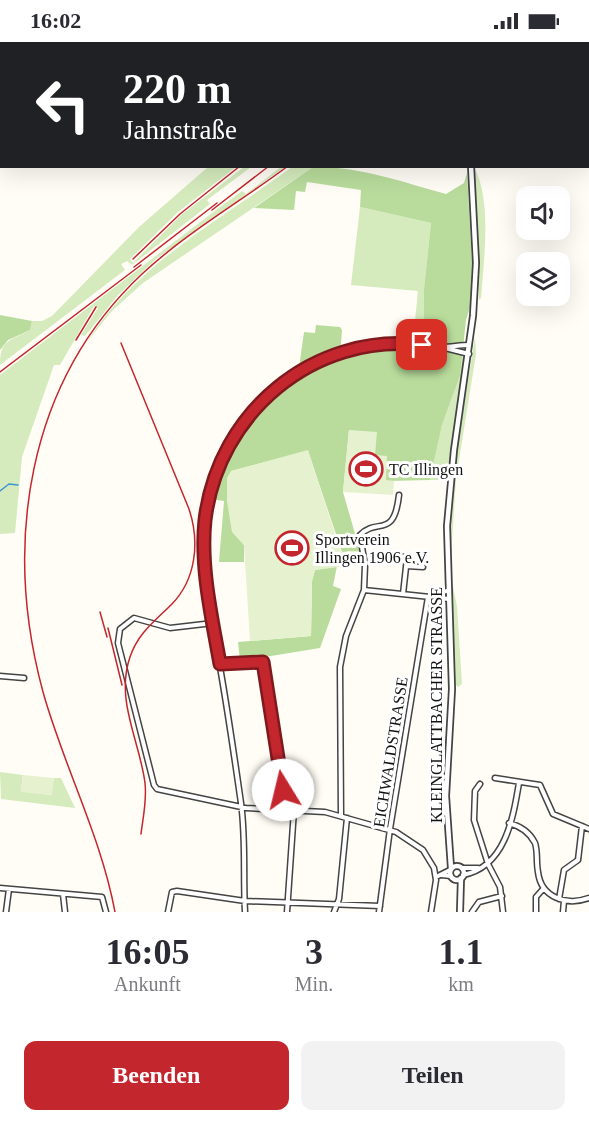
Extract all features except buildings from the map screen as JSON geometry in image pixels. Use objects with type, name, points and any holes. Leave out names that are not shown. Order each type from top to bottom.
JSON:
[{"type":"street","points":[[297,42],[322,42]]},
{"type":"street","name":"KLEINGLATTBACHER STRASSE","points":[[459,895],[452,878],[452,851],[446,795],[452,689],[448,498],[469,354],[476,263],[471,168]]},
{"type":"street","points":[[245,912],[241,806],[213,623],[204,541],[209,494],[218,465],[247,417],[286,380],[329,357],[383,344],[442,347],[470,345]]},
{"type":"street","points":[[442,347],[469,354]]},
{"type":"street","points":[[341,816],[340,659],[346,636],[364,590],[365,565],[360,535],[390,522],[396,513],[399,495]]},
{"type":"street","points":[[394,555],[407,558],[403,594]]},
{"type":"street","points":[[406,566],[423,567]]},
{"type":"street","points":[[364,590],[449,599]]},
{"type":"street","points":[[430,596],[449,590]]},
{"type":"street","name":"EICHWALDSTRASSE","points":[[379,912],[390,830],[430,596]]},
{"type":"street","points":[[213,623],[170,628],[134,618],[120,629],[118,643],[154,785],[157,789],[241,806],[341,816],[390,830],[417,845],[427,855],[438,876],[431,912]]},
{"type":"street","points":[[220,664],[261,661],[265,666],[286,810]]},
{"type":"street","points":[[0,676],[24,678]]},
{"type":"street","points":[[495,778],[542,786],[553,814],[589,829]]},
{"type":"street","points":[[438,876],[462,877],[488,864],[499,853],[519,783]]},
{"type":"street","points":[[480,784],[475,791],[474,820],[488,864],[503,895],[503,912]]},
{"type":"street","points":[[287,912],[294,810]]},
{"type":"street","points":[[334,912],[339,899],[347,818]]},
{"type":"street","points":[[509,823],[526,832],[534,842],[538,876],[544,888],[562,900],[574,902],[589,898]]},
{"type":"street","points":[[563,912],[564,870],[578,860],[582,826]]},
{"type":"street","name":"KLEINGLATTBACHER STRASSE","points":[[452,851],[461,868],[460,912]]},
{"type":"street","points":[[438,876],[451,869],[479,868]]},
{"type":"street","points":[[0,888],[102,897],[106,912]]},
{"type":"street","points":[[536,912],[536,897],[544,888]]},
{"type":"street","points":[[6,912],[9,889]]},
{"type":"street","points":[[168,912],[172,892],[177,891],[245,901],[380,906]]},
{"type":"street","points":[[63,894],[65,912]]},
{"type":"street","points":[[472,912],[479,902],[503,895]]},
{"type":"green space","points":[[207,168],[235,168],[178,212],[130,259],[133,263],[181,215],[243,168],[250,168],[207,200],[210,204],[132,265],[127,261],[121,264],[125,270],[0,365],[4,345],[30,330],[32,321],[42,321],[52,316],[139,227]]},
{"type":"green space","points":[[279,168],[284,168],[156,259],[118,295],[85,336],[81,335],[98,308],[94,306],[60,365],[54,365],[22,457],[15,533],[0,534],[0,375],[216,210],[242,191],[246,194]]},
{"type":"green space","points":[[291,168],[312,168],[143,283],[111,312],[87,342],[107,314],[130,289],[154,266],[208,225]]},
{"type":"green space","points":[[312,168],[338,168],[364,172],[446,194],[464,183],[467,173],[472,262],[471,304],[466,320],[460,376],[442,425],[430,480],[386,481],[375,455],[349,430],[343,492],[360,551],[342,552],[308,451],[231,471],[232,531],[244,545],[244,562],[219,562],[224,501],[211,499],[224,462],[243,429],[268,400],[298,375],[304,332],[315,333],[316,325],[340,327],[342,330],[340,356],[389,348],[423,349],[424,289],[431,223],[360,207],[361,190],[307,182],[305,192],[296,191],[294,210],[254,208]]},
{"type":"green space","points":[[474,168],[480,181],[485,213],[484,266],[479,300]]},
{"type":"green space","points":[[360,207],[431,223],[424,289],[423,341],[413,340],[418,291],[351,285]]},
{"type":"green space","points":[[0,315],[32,321],[30,330],[8,340],[0,350]]},
{"type":"green space","points":[[475,337],[476,354],[456,479],[451,556],[449,523],[453,473]]},
{"type":"green space","points":[[462,355],[465,362],[449,480],[430,480],[442,425],[460,376]]},
{"type":"green space","name":"TC Illingen","points":[[349,430],[377,432],[375,455],[387,456],[386,480],[394,481],[393,495],[343,492]]},
{"type":"green space","name":"Sportverein Illingen 1906 e.V.","points":[[308,450],[341,552],[360,551],[362,564],[315,570],[312,581],[311,636],[250,641],[244,545],[232,532],[227,501],[227,478],[231,471]]},
{"type":"green space","points":[[337,566],[333,586],[341,589],[320,648],[240,661],[238,642],[311,636],[312,581],[315,570]]},
{"type":"green space","points":[[451,578],[457,606],[462,684],[458,687],[454,683]]},
{"type":"green space","points":[[0,772],[23,775],[21,791],[51,795],[54,778],[61,778],[75,808],[1,799]]},
{"type":"green space","points":[[23,775],[54,778],[52,795],[21,792]]},
{"type":"waterway","points":[[0,491],[9,484],[18,485]]},
{"type":"railway","points":[[133,259],[180,214],[238,168]]},
{"type":"railway","points":[[212,210],[266,168]]},
{"type":"railway","points":[[115,912],[101,856],[43,692],[31,636],[25,580],[26,523],[34,468],[49,415],[72,364],[103,317],[142,274],[159,259],[285,168]]},
{"type":"railway","points":[[134,267],[217,203]]},
{"type":"railway","points":[[0,372],[141,265]]},
{"type":"railway","points":[[76,340],[96,307]]},
{"type":"railway","points":[[121,343],[189,509],[195,547],[191,572],[180,594],[138,641],[133,649],[126,673],[127,705],[145,783],[141,834]]},
{"type":"railway","points":[[100,612],[107,637]]},
{"type":"railway","points":[[108,628],[122,685]]},
{"type":"place","name":"TC Illingen","points":[[366,469]]},
{"type":"place","name":"Sportverein Illingen 1906 e.V.","points":[[292,548]]},
{"type":"route","points":[[283,790],[265,666],[261,661],[220,664],[206,571],[204,541],[209,494],[218,465],[238,428],[256,407],[272,391],[307,366],[356,348],[399,343],[422,345]]}]
